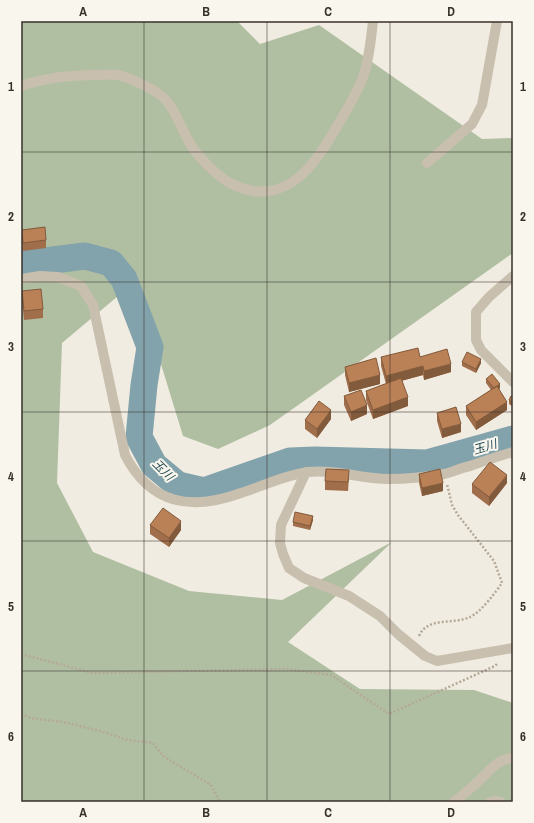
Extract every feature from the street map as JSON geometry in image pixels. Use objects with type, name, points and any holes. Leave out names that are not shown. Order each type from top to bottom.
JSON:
[{"type":"street","points":[[21,86],[60,76],[119,75],[139,83],[161,95],[171,107],[195,151],[224,180],[246,190],[260,192],[271,191],[281,189],[289,185],[299,177],[312,163],[333,133],[363,78],[369,56],[374,21]]},
{"type":"street","points":[[427,163],[472,124],[482,105],[497,21]]},
{"type":"street","points":[[21,279],[40,276],[58,277],[81,286],[93,306],[125,456],[132,469],[144,483],[162,496],[174,500],[198,502],[221,499],[286,477],[306,472],[322,471],[388,479],[444,474],[513,452]]},
{"type":"street","points":[[513,276],[489,297],[476,312],[476,340],[481,350],[513,382]]},
{"type":"street","points":[[306,472],[280,525],[280,543],[283,554],[290,568],[304,578],[350,596],[380,616],[425,656],[437,661],[510,649]]},
{"type":"street","points":[[454,802],[474,786],[496,763],[507,758],[513,758]]},
{"type":"street","points":[[490,802],[500,802]]},
{"type":"path","points":[[414,647],[422,630],[431,624],[470,617],[484,606],[502,583],[494,561],[452,506],[444,474]]},
{"type":"path","points":[[21,654],[92,673],[287,670],[331,675],[390,714],[495,666],[510,649]]},
{"type":"path","points":[[21,714],[31,718],[63,722],[100,731],[128,740],[153,743],[163,756],[211,785],[220,802]]},
{"type":"green space","points":[[21,21],[237,21],[260,44],[319,25],[482,139],[513,138],[513,253],[270,425],[218,449],[183,436],[149,325],[130,286],[62,343],[57,483],[93,552],[189,591],[282,600],[392,542],[288,642],[360,689],[474,690],[513,703],[513,802],[21,802]]},
{"type":"building","points":[[45,227],[46,240],[23,243],[22,230]]},
{"type":"building","points":[[41,289],[43,309],[24,311],[22,291]]},
{"type":"building","points":[[418,348],[420,357],[447,349],[451,364],[424,371],[423,366],[386,376],[381,357]]},
{"type":"building","points":[[467,352],[481,359],[476,369],[462,362]]},
{"type":"building","points":[[376,358],[380,375],[349,383],[345,367]]},
{"type":"building","points":[[492,374],[500,384],[494,388],[486,379]]},
{"type":"building","points":[[401,378],[408,397],[373,410],[366,391]]},
{"type":"building","points":[[497,386],[507,402],[476,422],[466,406]]},
{"type":"building","points":[[361,390],[367,405],[351,412],[344,396]]},
{"type":"building","points":[[511,396],[513,397],[513,403],[509,400]]},
{"type":"building","points":[[319,401],[331,410],[317,429],[305,420]]},
{"type":"building","points":[[456,407],[461,424],[442,429],[437,413]]},
{"type":"building","points":[[490,462],[507,475],[489,497],[472,484]]},
{"type":"building","points":[[326,469],[349,470],[348,482],[325,481]]},
{"type":"building","points":[[440,469],[443,483],[422,488],[419,474]]},
{"type":"building","points":[[163,508],[181,521],[169,538],[150,525]]},
{"type":"building","points":[[295,512],[313,516],[310,526],[293,522]]},
{"type":"waterway","name":"玉川","points":[[21,264],[85,256],[111,263],[124,279],[150,347],[144,385],[139,437],[154,465],[178,485],[204,491],[290,461],[315,460],[427,463],[513,439]]}]
